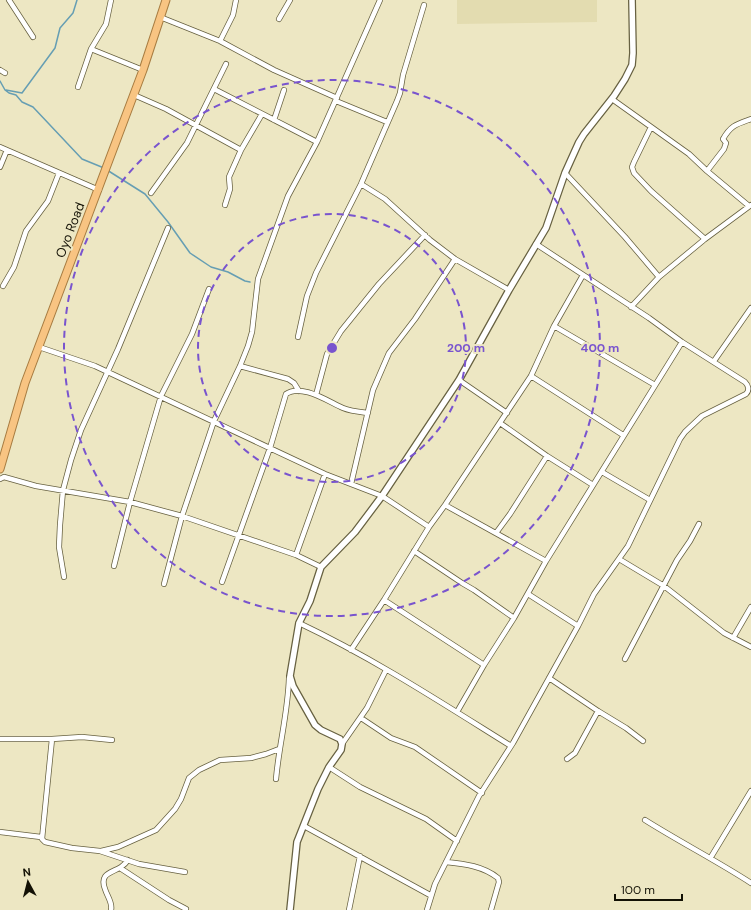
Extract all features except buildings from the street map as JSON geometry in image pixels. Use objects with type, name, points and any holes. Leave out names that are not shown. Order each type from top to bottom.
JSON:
[{"type":"highway","name":"Oyo Road","points":[[0,470],[25,383],[144,70],[166,0]]},
{"type":"street","points":[[9,0],[33,37]]},
{"type":"street","points":[[78,87],[91,49],[106,24],[111,0]]},
{"type":"street","points":[[220,41],[233,15],[236,0]]},
{"type":"street","points":[[279,18],[290,0]]},
{"type":"street","points":[[164,584],[182,516],[214,421],[240,366],[252,332],[258,279],[288,196],[317,142],[380,0]]},
{"type":"street","points":[[276,779],[279,749],[299,623],[310,601],[321,567],[355,532],[382,496],[459,380],[509,290],[546,228],[565,174],[584,134],[612,99],[632,65],[632,0]]},
{"type":"street","points":[[298,336],[307,296],[316,273],[360,184],[400,93],[403,75],[424,5]]},
{"type":"street","points":[[160,16],[220,41],[274,70],[388,122]]},
{"type":"street","points":[[91,49],[144,70]]},
{"type":"street","points":[[151,193],[184,148],[226,64]]},
{"type":"street","points":[[0,70],[5,73]]},
{"type":"street","points":[[214,89],[317,142]]},
{"type":"street","points":[[274,120],[284,90]]},
{"type":"street","points":[[134,95],[166,109],[241,150]]},
{"type":"street","points":[[612,99],[689,154],[707,172],[750,206],[705,239],[659,277],[631,307]]},
{"type":"street","points":[[225,205],[230,189],[229,177],[241,150],[262,114]]},
{"type":"street","points":[[707,172],[724,149],[726,143],[723,139],[729,130],[733,126],[751,119]]},
{"type":"street","points":[[651,127],[632,167],[634,173],[651,191],[705,239]]},
{"type":"street","points":[[0,147],[99,190]]},
{"type":"street","points":[[0,167],[7,150]]},
{"type":"street","points":[[3,286],[14,268],[26,231],[48,201],[59,173]]},
{"type":"street","points":[[565,174],[626,237],[659,277]]},
{"type":"street","points":[[360,184],[385,199],[425,235],[455,259],[509,290]]},
{"type":"street","points":[[64,577],[59,547],[63,490],[71,460],[81,430],[137,305],[168,228]]},
{"type":"street","points":[[316,395],[327,354],[341,331],[379,284],[425,235]]},
{"type":"street","points":[[427,910],[430,895],[482,793],[511,746],[578,626],[594,594],[619,559],[636,531],[650,500],[685,432],[702,416],[746,394],[750,387],[714,361],[682,342],[649,318],[536,244]]},
{"type":"street","points":[[350,484],[373,390],[389,352],[416,319],[455,259]]},
{"type":"street","points":[[351,650],[429,527],[531,376],[554,326],[583,275]]},
{"type":"street","points":[[114,566],[130,502],[161,396],[192,334],[209,289]]},
{"type":"street","points":[[714,361],[751,308]]},
{"type":"street","points":[[554,326],[655,385]]},
{"type":"street","points":[[457,712],[484,665],[514,618],[546,561],[682,342]]},
{"type":"street","points":[[39,347],[75,358],[161,396],[325,474],[382,496],[429,527]]},
{"type":"street","points":[[240,366],[288,379],[294,383],[299,391]]},
{"type":"street","points":[[531,376],[623,435]]},
{"type":"street","points":[[459,380],[506,413]]},
{"type":"street","points":[[222,582],[270,448],[286,394],[291,391],[299,391],[316,395],[344,408],[368,413]]},
{"type":"street","points":[[500,423],[547,456],[593,485]]},
{"type":"street","points":[[496,533],[547,456]]},
{"type":"street","points":[[602,472],[650,500]]},
{"type":"street","points":[[296,555],[325,474]]},
{"type":"street","points":[[0,479],[4,477],[36,486],[130,502],[182,516],[296,555],[321,567]]},
{"type":"street","points":[[445,505],[546,561]]},
{"type":"street","points":[[625,659],[677,560],[699,524]]},
{"type":"street","points":[[414,551],[514,618]]},
{"type":"street","points":[[619,559],[664,586],[707,621],[733,638],[751,647]]},
{"type":"street","points":[[528,594],[578,626]]},
{"type":"street","points":[[384,600],[484,665]]},
{"type":"street","points":[[733,638],[751,608]]},
{"type":"street","points":[[299,623],[386,670],[511,746]]},
{"type":"street","points":[[290,910],[297,842],[318,789],[329,767],[341,750],[342,744],[367,708],[386,670]]},
{"type":"street","points":[[290,676],[293,686],[315,725],[321,730],[340,739],[342,744]]},
{"type":"street","points":[[549,678],[626,728],[643,741]]},
{"type":"street","points":[[567,759],[575,753],[598,711]]},
{"type":"street","points":[[360,718],[391,738],[415,747],[482,793]]},
{"type":"street","points":[[0,739],[52,739],[82,737],[112,740]]},
{"type":"street","points":[[52,739],[42,837],[45,842],[72,848],[100,851],[139,864],[185,872]]},
{"type":"street","points":[[100,851],[118,847],[156,830],[176,809],[189,778],[199,770],[220,760],[243,759],[266,754],[279,749]]},
{"type":"street","points":[[329,767],[360,787],[426,819],[457,841]]},
{"type":"street","points":[[711,857],[751,791]]},
{"type":"street","points":[[645,820],[711,857],[724,867],[735,872],[751,883]]},
{"type":"street","points":[[304,826],[430,895]]},
{"type":"street","points":[[0,832],[42,837]]},
{"type":"street","points":[[349,910],[360,856]]},
{"type":"street","points":[[111,910],[112,905],[103,886],[103,881],[105,876],[120,868],[128,860]]},
{"type":"street","points":[[446,862],[472,865],[489,871],[498,878],[499,882],[491,910]]},
{"type":"street","points":[[120,868],[168,900],[186,909]]},
{"type":"shaded area","points":[[457,0],[597,0],[597,22],[457,24]]},
{"type":"waterway","points":[[6,90],[22,93],[55,48],[60,28],[73,13],[77,0]]},
{"type":"waterway","points":[[0,81],[5,90],[16,95],[22,102],[33,107],[82,159],[104,168]]},
{"type":"waterway","points":[[107,170],[145,194],[168,222],[190,253],[211,267],[228,272],[250,282]]}]
